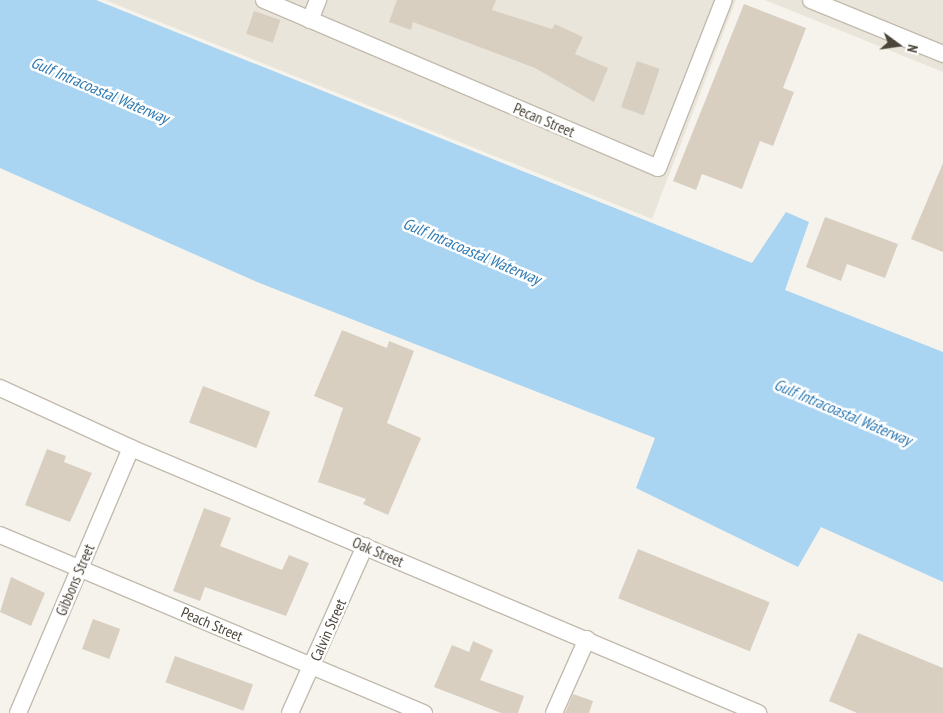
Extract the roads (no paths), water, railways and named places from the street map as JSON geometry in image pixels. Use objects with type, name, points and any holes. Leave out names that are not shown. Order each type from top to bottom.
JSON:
[{"type":"street","name":"Pecan Street","points":[[264,0],[658,168],[724,0]]},
{"type":"street","points":[[310,20],[318,0]]},
{"type":"street","points":[[812,0],[836,5],[943,54]]},
{"type":"street","name":"Oak Street","points":[[0,388],[132,448],[758,713]]},
{"type":"street","name":"Gibbons Street","points":[[18,713],[132,448]]},
{"type":"street","name":"Peach Street","points":[[0,535],[424,713]]},
{"type":"street","name":"Calvin Street","points":[[290,713],[365,546]]},
{"type":"street","points":[[554,713],[587,639]]},
{"type":"water","name":"Gulf Intracoastal Waterway","points":[[0,0],[96,0],[752,263],[786,212],[809,222],[785,290],[943,352],[943,582],[821,527],[798,567],[636,488],[655,438],[257,282],[0,168]]}]
